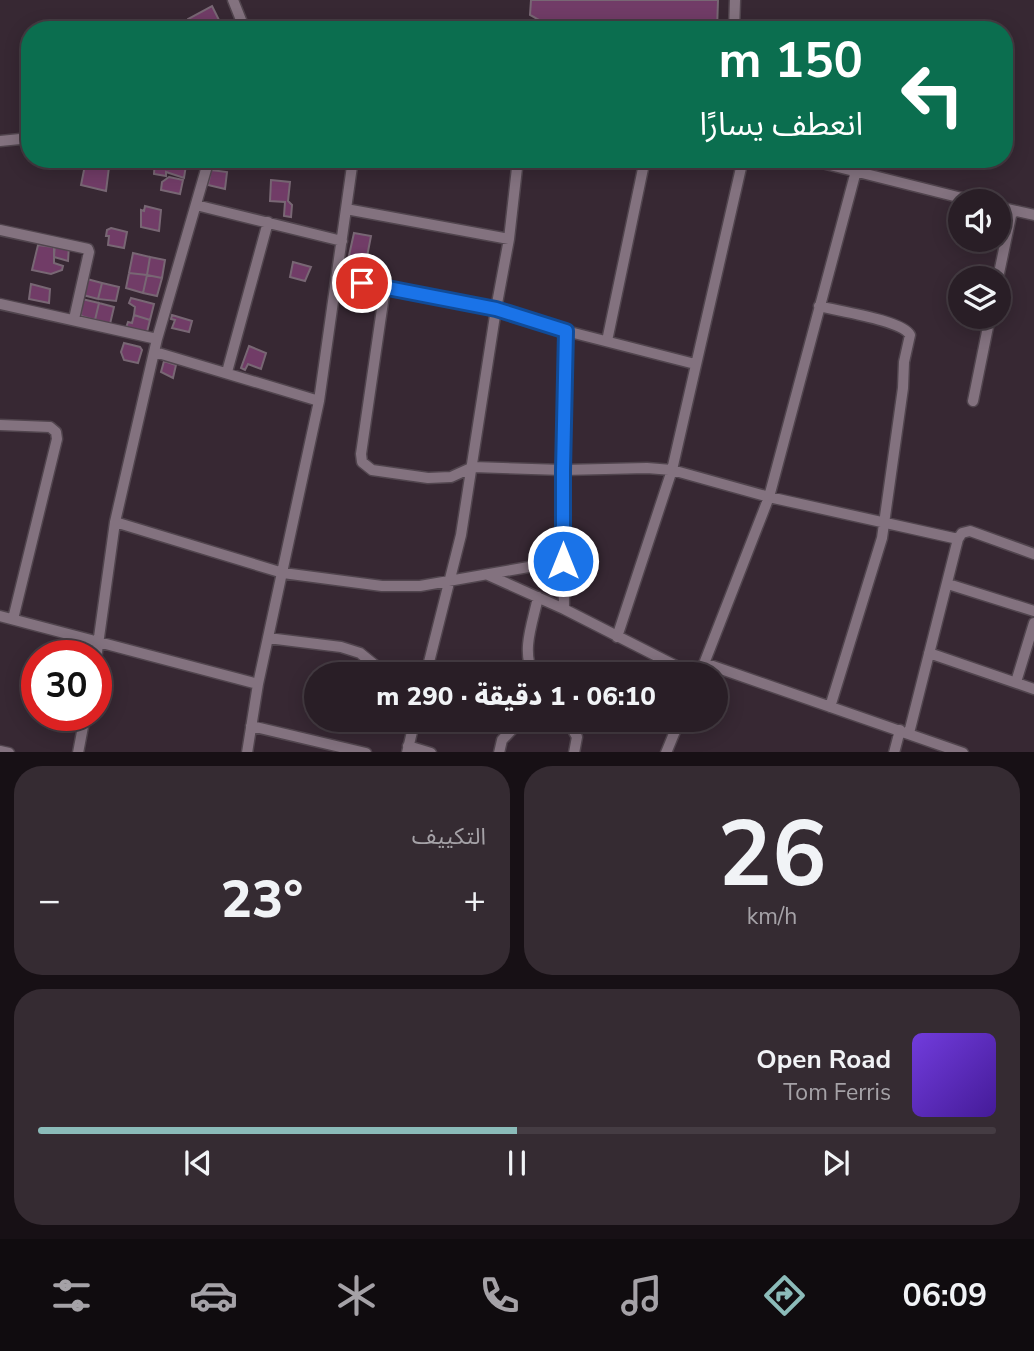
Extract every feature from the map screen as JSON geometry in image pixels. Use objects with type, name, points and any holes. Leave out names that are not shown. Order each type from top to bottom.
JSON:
[{"type":"street","points":[[233,0],[241,21]]},
{"type":"street","points":[[734,21],[735,0]]},
{"type":"street","points":[[0,141],[21,139]]},
{"type":"street","points":[[99,640],[115,522],[157,339],[206,168]]},
{"type":"street","points":[[247,752],[258,684],[319,401],[352,168]]},
{"type":"street","points":[[429,662],[461,535],[509,239],[517,168]]},
{"type":"street","points":[[607,341],[643,168]]},
{"type":"street","points":[[617,636],[672,470],[741,168]]},
{"type":"street","points":[[844,168],[948,194]]},
{"type":"street","points":[[704,662],[769,497],[856,171]]},
{"type":"street","points":[[196,205],[342,241]]},
{"type":"street","points":[[346,209],[509,239]]},
{"type":"street","points":[[1001,266],[1012,211],[1034,215]]},
{"type":"street","points":[[227,372],[268,222]]},
{"type":"street","points":[[0,230],[88,249],[74,319]]},
{"type":"street","points":[[338,278],[496,309],[566,331],[695,364]]},
{"type":"street","points":[[386,288],[360,454],[362,462],[368,468],[387,474],[428,478],[451,477],[473,467],[672,470],[769,497],[958,539]]},
{"type":"street","points":[[0,304],[157,339]]},
{"type":"street","points":[[819,306],[886,322],[909,333],[881,538],[830,707]]},
{"type":"street","points":[[973,401],[988,329]]},
{"type":"street","points":[[564,609],[566,331]]},
{"type":"street","points":[[155,352],[319,401]]},
{"type":"street","points":[[0,425],[50,427],[56,432],[57,439],[13,619]]},
{"type":"street","points":[[115,522],[283,573],[382,586],[420,586],[449,582],[563,561]]},
{"type":"street","points":[[894,752],[905,732],[948,584],[958,539],[962,533],[970,531],[1034,554]]},
{"type":"street","points":[[486,574],[564,609],[668,662]]},
{"type":"street","points":[[948,584],[1034,611]]},
{"type":"street","points":[[528,662],[528,644],[538,597]]},
{"type":"street","points":[[0,616],[92,640]]},
{"type":"street","points":[[1016,681],[1034,624]]},
{"type":"street","points":[[268,638],[341,647],[360,653],[371,662]]},
{"type":"street","points":[[112,645],[258,684]]},
{"type":"street","points":[[929,653],[1034,689]]},
{"type":"street","points":[[728,671],[963,752]]},
{"type":"street","points":[[251,726],[366,752]]},
{"type":"street","points":[[78,752],[82,731]]},
{"type":"street","points":[[412,732],[407,749],[431,752]]},
{"type":"street","points":[[499,752],[502,740],[510,732]]},
{"type":"street","points":[[574,732],[577,737],[574,752]]},
{"type":"street","points":[[667,752],[675,732]]},
{"type":"street","points":[[0,751],[9,752]]},
{"type":"building","points":[[531,0],[718,0],[717,21],[541,21],[530,15]]},
{"type":"building","points":[[212,6],[220,21],[188,21]]},
{"type":"building","points":[[84,168],[109,168],[106,191],[81,185]]},
{"type":"building","points":[[154,168],[186,168],[184,178],[166,172],[166,176],[154,174]]},
{"type":"building","points":[[211,170],[227,172],[225,189],[208,185]]},
{"type":"building","points":[[169,177],[183,180],[180,194],[161,190],[162,182]]},
{"type":"building","points":[[271,180],[290,182],[288,201],[292,205],[291,217],[284,216],[285,202],[270,201]]},
{"type":"building","points":[[145,206],[161,210],[159,231],[141,227],[141,210],[144,211]]},
{"type":"building","points":[[111,228],[127,232],[124,248],[108,245],[107,230]]},
{"type":"building","points":[[354,233],[371,236],[364,272],[346,269]]},
{"type":"building","points":[[55,243],[69,246],[68,261],[54,257]]},
{"type":"building","points":[[38,245],[54,247],[54,263],[63,266],[62,270],[51,274],[32,270]]},
{"type":"building","points":[[133,253],[150,257],[147,275],[129,273]]},
{"type":"building","points":[[150,257],[165,260],[162,278],[147,275]]},
{"type":"building","points":[[293,262],[311,267],[305,281],[290,277]]},
{"type":"building","points":[[129,273],[147,275],[143,293],[126,288]]},
{"type":"building","points":[[147,275],[162,278],[157,296],[143,293]]},
{"type":"building","points":[[87,279],[102,283],[98,299],[83,295]]},
{"type":"building","points":[[102,283],[119,287],[116,301],[98,299]]},
{"type":"building","points":[[31,284],[50,289],[49,303],[29,299]]},
{"type":"building","points":[[131,298],[154,304],[150,320],[134,315],[135,307],[129,303]]},
{"type":"building","points":[[82,299],[99,303],[95,320],[81,316]]},
{"type":"building","points":[[99,303],[114,307],[110,324],[95,320]]},
{"type":"building","points":[[134,315],[150,320],[147,332],[126,328],[128,322],[132,323]]},
{"type":"building","points":[[172,315],[192,321],[189,332],[172,328],[175,320],[171,319]]},
{"type":"building","points":[[124,343],[140,347],[142,350],[138,363],[124,360],[121,352]]},
{"type":"building","points":[[249,346],[266,353],[261,369],[248,364],[245,370],[241,368]]},
{"type":"building","points":[[164,361],[176,365],[173,378],[161,372]]},
{"type":"route","points":[[362,283],[496,309],[566,331],[563,561]]}]
